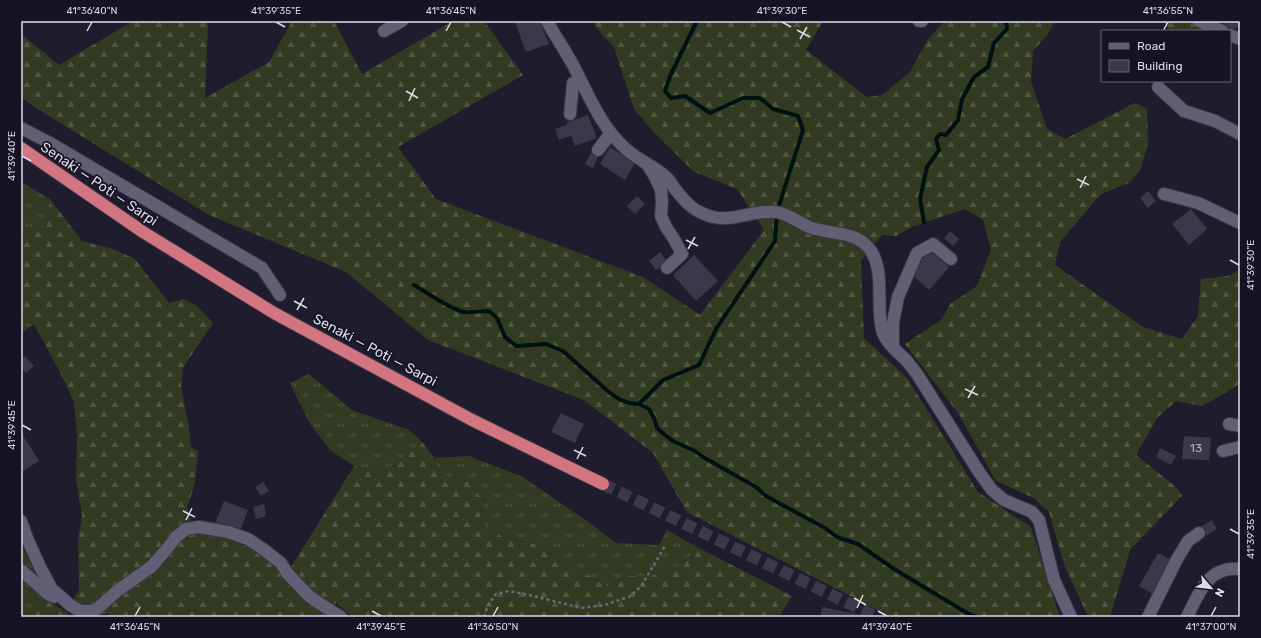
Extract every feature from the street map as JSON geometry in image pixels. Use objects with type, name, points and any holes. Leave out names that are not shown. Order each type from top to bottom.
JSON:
[{"type":"highway","name":"Senaki — Poti — Sarpi","points":[[21,148],[143,232],[274,313],[472,420],[603,484]]},
{"type":"street","points":[[384,31],[402,21]]},
{"type":"street","points":[[547,21],[598,116],[627,150],[667,178],[686,203],[696,210],[714,217],[731,218],[777,212],[811,228],[854,238],[866,245],[874,255],[878,272],[879,317],[883,333],[888,343],[907,361],[917,374],[992,490],[1004,500],[1032,512],[1039,520],[1054,580],[1070,617]]},
{"type":"street","points":[[1199,21],[1220,30]]},
{"type":"street","points":[[570,114],[573,83],[580,80]]},
{"type":"street","points":[[1158,86],[1184,111],[1216,121],[1240,134]]},
{"type":"street","points":[[21,128],[262,268],[280,296]]},
{"type":"street","points":[[598,150],[611,133]]},
{"type":"street","points":[[644,162],[654,175],[661,190],[661,216],[682,254],[667,268]]},
{"type":"street","points":[[1164,194],[1198,202],[1240,223]]},
{"type":"street","points":[[893,348],[892,323],[898,297],[917,253],[933,244],[951,259]]},
{"type":"street","points":[[1223,451],[1240,447]]},
{"type":"street","points":[[21,521],[40,568],[52,589],[70,605]]},
{"type":"street","points":[[21,570],[48,594],[80,611],[89,611],[97,609],[117,591],[150,566],[167,549],[176,537],[186,529],[199,527],[228,532],[248,539],[281,563],[309,596],[341,617]]},
{"type":"street","points":[[1148,617],[1176,561],[1188,541],[1199,534]]},
{"type":"street","points":[[1187,617],[1204,585],[1214,575],[1231,569],[1240,569]]},
{"type":"path","points":[[484,617],[488,605],[496,594],[509,592],[534,596],[581,608],[605,605],[631,596],[642,585],[665,546]]},
{"type":"green space","points":[[133,21],[203,21],[208,23],[205,98],[269,62],[292,21],[334,21],[362,74],[453,21],[484,21],[523,75],[398,147],[436,199],[643,277],[700,315],[764,230],[737,189],[694,172],[652,130],[634,109],[614,47],[603,36],[592,21],[823,21],[806,50],[867,97],[882,95],[910,72],[927,41],[944,21],[1055,21],[1048,34],[1033,51],[1031,81],[1047,129],[1065,139],[1135,103],[1147,109],[1148,143],[1141,169],[1129,183],[1101,194],[1060,242],[1055,265],[1143,327],[1182,339],[1198,316],[1201,279],[1227,276],[1240,271],[1240,383],[1202,406],[1176,401],[1158,417],[1136,455],[1176,487],[1182,496],[1130,550],[1110,617],[1088,617],[1064,564],[1049,512],[1034,498],[996,481],[958,413],[905,344],[942,319],[950,304],[977,286],[991,250],[983,220],[965,209],[914,226],[896,236],[882,235],[861,261],[864,338],[908,379],[978,492],[1031,527],[1057,609],[1061,617],[891,617],[687,512],[653,453],[584,400],[428,340],[346,272],[209,215],[36,108],[21,97],[21,34],[59,65]]},
{"type":"green space","points":[[1163,21],[1214,21],[1217,30],[1169,30]]},
{"type":"green space","points":[[21,182],[50,199],[46,228],[21,237]]},
{"type":"green space","points":[[50,199],[82,241],[113,249],[135,259],[169,303],[183,299],[196,305],[213,323],[183,368],[181,386],[191,447],[198,451],[195,483],[187,508],[195,532],[214,529],[271,560],[288,572],[354,466],[381,473],[397,463],[422,442],[434,458],[441,475],[468,481],[485,502],[479,521],[504,538],[538,545],[608,587],[629,576],[647,576],[668,572],[683,563],[699,548],[792,596],[779,617],[353,617],[336,603],[326,617],[106,617],[108,612],[105,614],[89,614],[70,605],[79,590],[78,542],[82,515],[76,479],[77,436],[74,402],[61,374],[34,324],[21,313],[21,237],[46,228]]},
{"type":"green space","points":[[21,313],[34,324],[21,333]]},
{"type":"green space","points":[[309,374],[352,410],[409,430],[422,442],[397,463],[381,473],[354,466],[331,451],[310,424],[290,383]]},
{"type":"green space","points":[[469,456],[523,477],[616,543],[659,545],[667,530],[699,548],[683,563],[668,572],[647,576],[629,576],[608,587],[538,545],[504,538],[479,521],[485,501],[468,481],[441,475],[434,458]]},
{"type":"green space","points":[[21,544],[49,601],[25,617],[21,617]]},
{"type":"green space","points":[[49,601],[73,617],[25,617]]},
{"type":"building","points":[[540,21],[549,44],[526,52],[515,22]]},
{"type":"building","points":[[1224,21],[1240,21],[1240,27],[1227,30]]},
{"type":"building","points":[[588,115],[597,138],[575,146],[571,136],[559,140],[555,129],[567,125],[566,123]]},
{"type":"building","points":[[610,147],[635,163],[625,180],[600,164]]},
{"type":"building","points":[[591,153],[598,157],[593,168],[585,164]]},
{"type":"building","points":[[1148,191],[1156,201],[1148,208],[1140,198]]},
{"type":"building","points":[[637,196],[645,204],[635,214],[627,206]]},
{"type":"building","points":[[1191,209],[1207,229],[1189,245],[1172,224]]},
{"type":"building","points":[[950,231],[959,239],[953,246],[944,238]]},
{"type":"building","points":[[930,250],[949,267],[929,290],[910,273]]},
{"type":"building","points":[[660,252],[667,261],[656,270],[649,261]]},
{"type":"building","points":[[694,255],[718,281],[696,301],[673,275]]},
{"type":"building","points":[[25,356],[34,366],[26,373],[21,367],[21,359]]},
{"type":"building","points":[[561,413],[584,424],[575,443],[551,432]]},
{"type":"building","points":[[21,432],[39,461],[21,472]]},
{"type":"building","points":[[1184,436],[1211,438],[1209,460],[1182,459]]},
{"type":"building","points":[[1160,448],[1176,456],[1171,465],[1156,457]]},
{"type":"building","points":[[263,482],[269,491],[261,496],[255,487]]},
{"type":"building","points":[[224,501],[248,510],[239,534],[215,524]]},
{"type":"building","points":[[264,504],[266,516],[256,519],[253,507]]},
{"type":"building","points":[[1212,520],[1217,529],[1206,536],[1201,527]]},
{"type":"building","points":[[1158,553],[1171,560],[1153,594],[1139,586]]},
{"type":"building","points":[[822,607],[861,615],[860,617],[820,617]]},
{"type":"waterway","points":[[639,404],[663,380],[699,365],[716,329],[775,241],[777,212],[803,130],[798,116],[773,109],[760,98],[743,98],[710,113],[685,96],[671,98],[665,91],[670,76],[697,21]]},
{"type":"waterway","points":[[924,222],[920,199],[927,167],[939,150],[936,139],[940,134],[946,135],[958,120],[962,99],[974,77],[988,67],[994,43],[1007,29],[1006,21]]},
{"type":"waterway","points":[[414,285],[445,304],[458,310],[466,312],[489,311],[497,318],[505,337],[516,346],[546,344],[563,351],[610,393],[619,399],[629,403],[639,404],[649,409],[657,428],[673,441],[695,451],[756,487],[766,496],[825,528],[837,537],[858,544],[894,569],[967,613],[977,617]]},
{"type":"tunnel","points":[[603,484],[877,617]]}]
